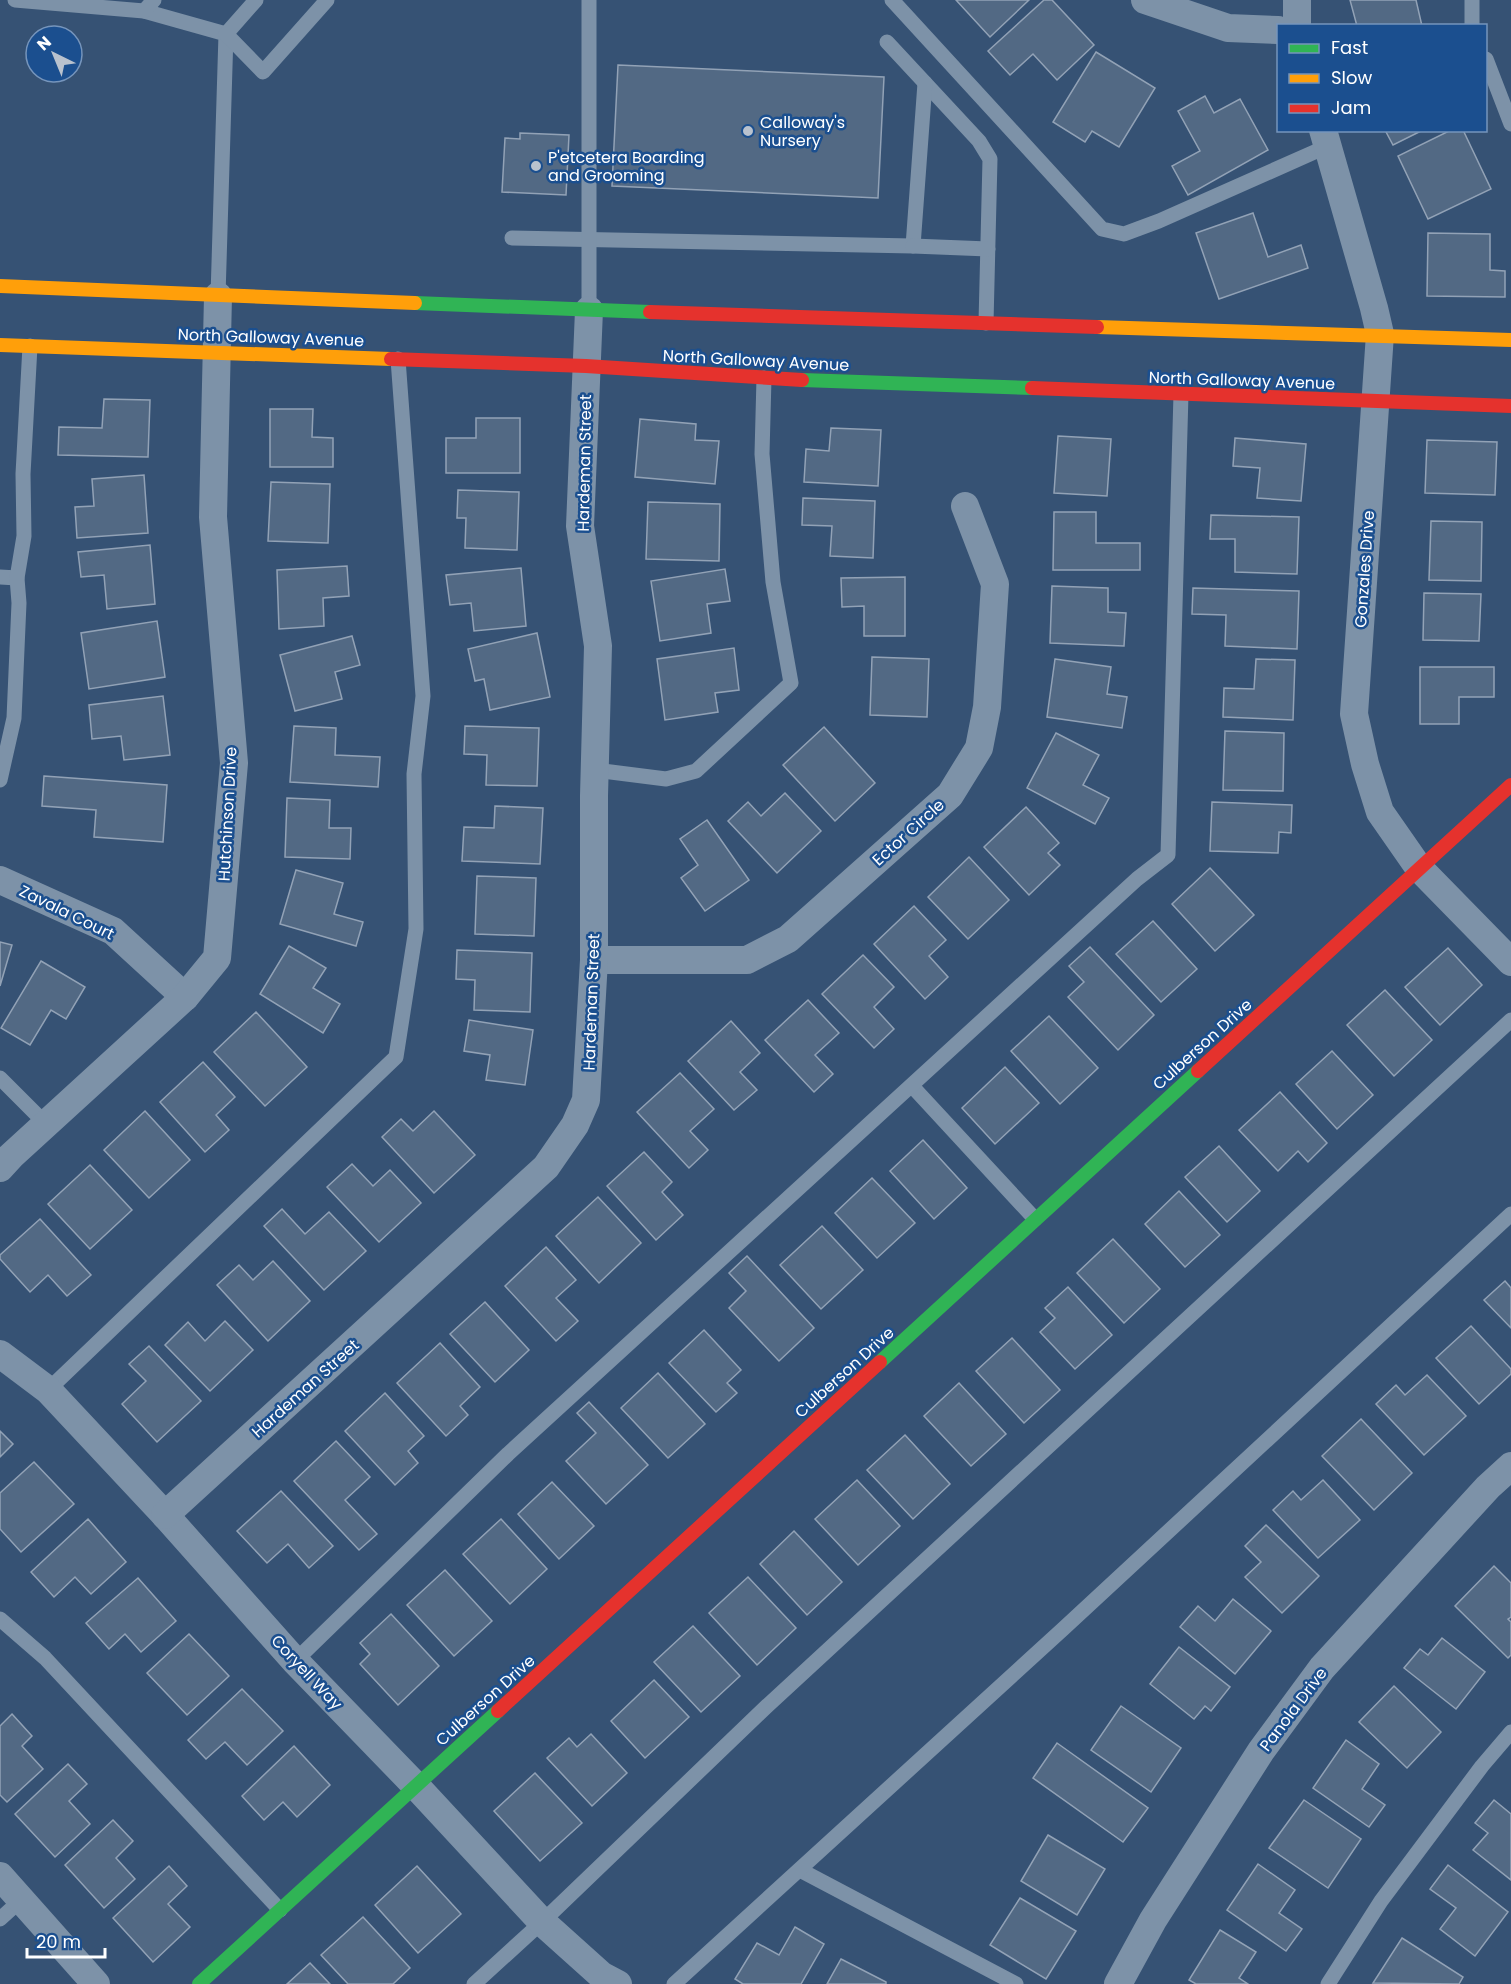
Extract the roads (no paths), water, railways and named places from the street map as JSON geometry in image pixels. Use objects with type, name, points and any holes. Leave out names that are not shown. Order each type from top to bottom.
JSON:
[{"type":"main road","points":[[0,286],[589,310],[1511,340]]},
{"type":"main road","name":"North Galloway Avenue","points":[[0,345],[216,351],[586,366],[764,378],[1511,406]]},
{"type":"main road","name":"Culberson Drive","points":[[199,1984],[1511,785]]},
{"type":"street","points":[[1145,0],[1228,28],[1277,30]]},
{"type":"street","points":[[1297,0],[1297,24]]},
{"type":"street","name":"Gonzales Drive","points":[[1325,138],[1380,334],[1354,714],[1365,764],[1380,812],[1419,868],[1511,962]]},
{"type":"street","name":"Hutchinson Drive","points":[[0,1168],[185,997],[217,958],[234,763],[213,517],[218,296]]},
{"type":"street","name":"Hardeman Street","points":[[165,1515],[546,1167],[575,1125],[586,1100],[594,960],[598,646],[580,526],[589,310]]},
{"type":"street","name":"Ector Circle","points":[[594,960],[747,960],[788,939],[950,795],[979,748],[987,707],[995,584],[965,506]]},
{"type":"street","name":"Zavala Court","points":[[0,880],[113,931],[185,997]]},
{"type":"street","name":"Coryell Way","points":[[0,1354],[48,1390],[165,1515],[295,1661],[416,1786],[542,1922],[601,1975],[618,1984]]},
{"type":"street","name":"Panola Drive","points":[[1118,1984],[1153,1920],[1261,1751],[1322,1668],[1488,1487],[1511,1466]]},
{"type":"street","points":[[0,1876],[96,1984]]},
{"type":"lane","points":[[15,0],[149,6],[226,34],[263,72],[327,0]]},
{"type":"lane","points":[[218,296],[226,34],[256,0]]},
{"type":"lane","points":[[589,0],[589,310]]},
{"type":"lane","points":[[892,0],[1102,230],[1124,234],[1150,224],[1325,138]]},
{"type":"lane","points":[[1472,0],[1472,24]]},
{"type":"lane","points":[[887,42],[979,141],[990,159],[986,322]]},
{"type":"lane","points":[[1487,64],[1511,124]]},
{"type":"lane","points":[[913,246],[925,83]]},
{"type":"lane","points":[[512,238],[988,249]]},
{"type":"lane","points":[[0,780],[14,718],[19,613],[17,578],[24,536],[23,474],[30,346]]},
{"type":"lane","points":[[48,1390],[396,1057],[416,929],[414,774],[423,696],[398,359]]},
{"type":"lane","points":[[595,770],[666,778],[696,771],[791,683],[772,571],[762,454],[764,378]]},
{"type":"lane","points":[[295,1661],[508,1454],[1137,879],[1168,855],[1181,394]]},
{"type":"lane","points":[[0,577],[17,578]]},
{"type":"lane","points":[[474,1984],[542,1922],[767,1706],[1511,1020]]},
{"type":"lane","points":[[0,1078],[46,1124]]},
{"type":"lane","points":[[912,1086],[1035,1219]]},
{"type":"lane","points":[[674,1984],[1511,1214]]},
{"type":"lane","points":[[0,1619],[45,1658],[280,1910]]},
{"type":"lane","points":[[1328,1984],[1381,1901],[1511,1732]]},
{"type":"lane","points":[[800,1869],[1016,1984]]},
{"type":"lane","points":[[0,1919],[21,1900]]},
{"type":"place","name":"Calloway's Nursery","points":[[748,131]]},
{"type":"place","name":"P'etcetera Boarding and Grooming","points":[[536,166]]}]
